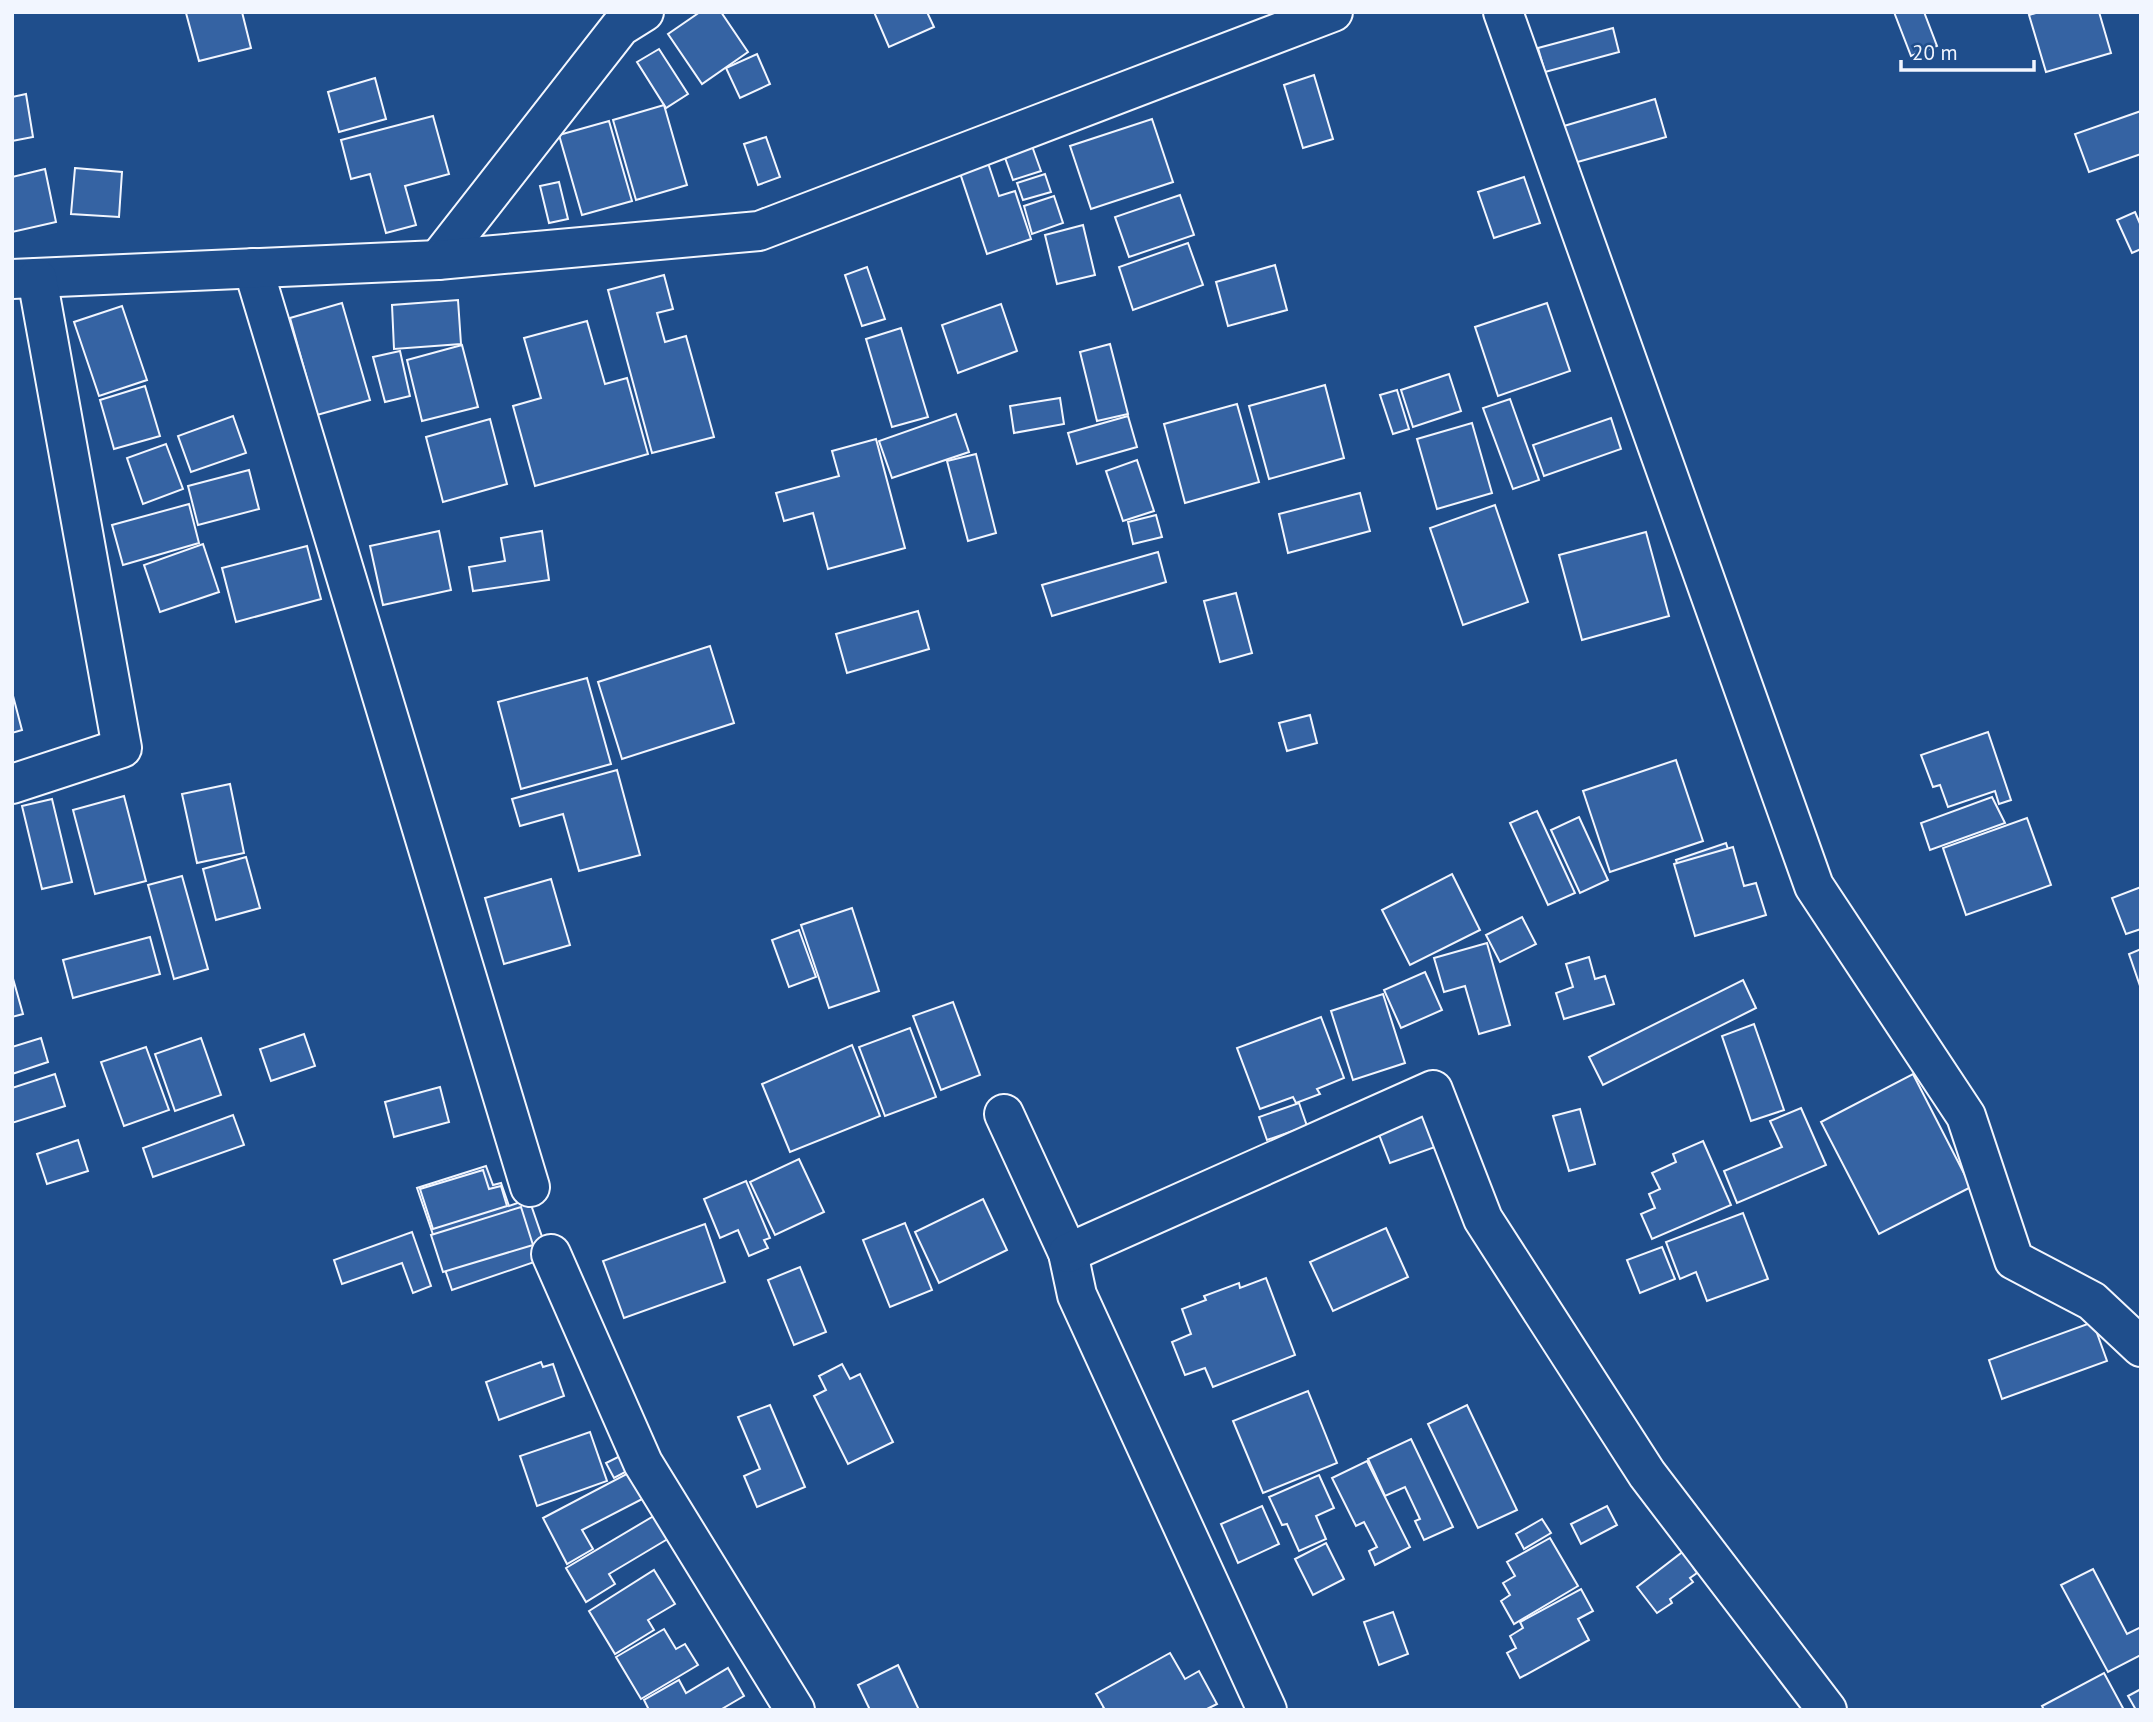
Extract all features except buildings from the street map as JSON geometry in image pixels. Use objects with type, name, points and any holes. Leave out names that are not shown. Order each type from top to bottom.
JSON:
[{"type":"street","points":[[438,260],[620,27],[644,12]]},
{"type":"street","points":[[12,784],[122,748],[25,278],[438,260],[759,231],[1333,12]]},
{"type":"street","points":[[1503,12],[1814,886],[1966,1116],[2014,1260],[2092,1301],[2141,1348]]},
{"type":"street","points":[[253,268],[530,1187]]},
{"type":"street","points":[[1068,1253],[1433,1090],[1483,1219],[1647,1474],[1827,1710]]},
{"type":"street","points":[[1004,1114],[1068,1253],[1077,1295],[1267,1710]]},
{"type":"street","points":[[551,1254],[643,1463],[795,1710]]}]
